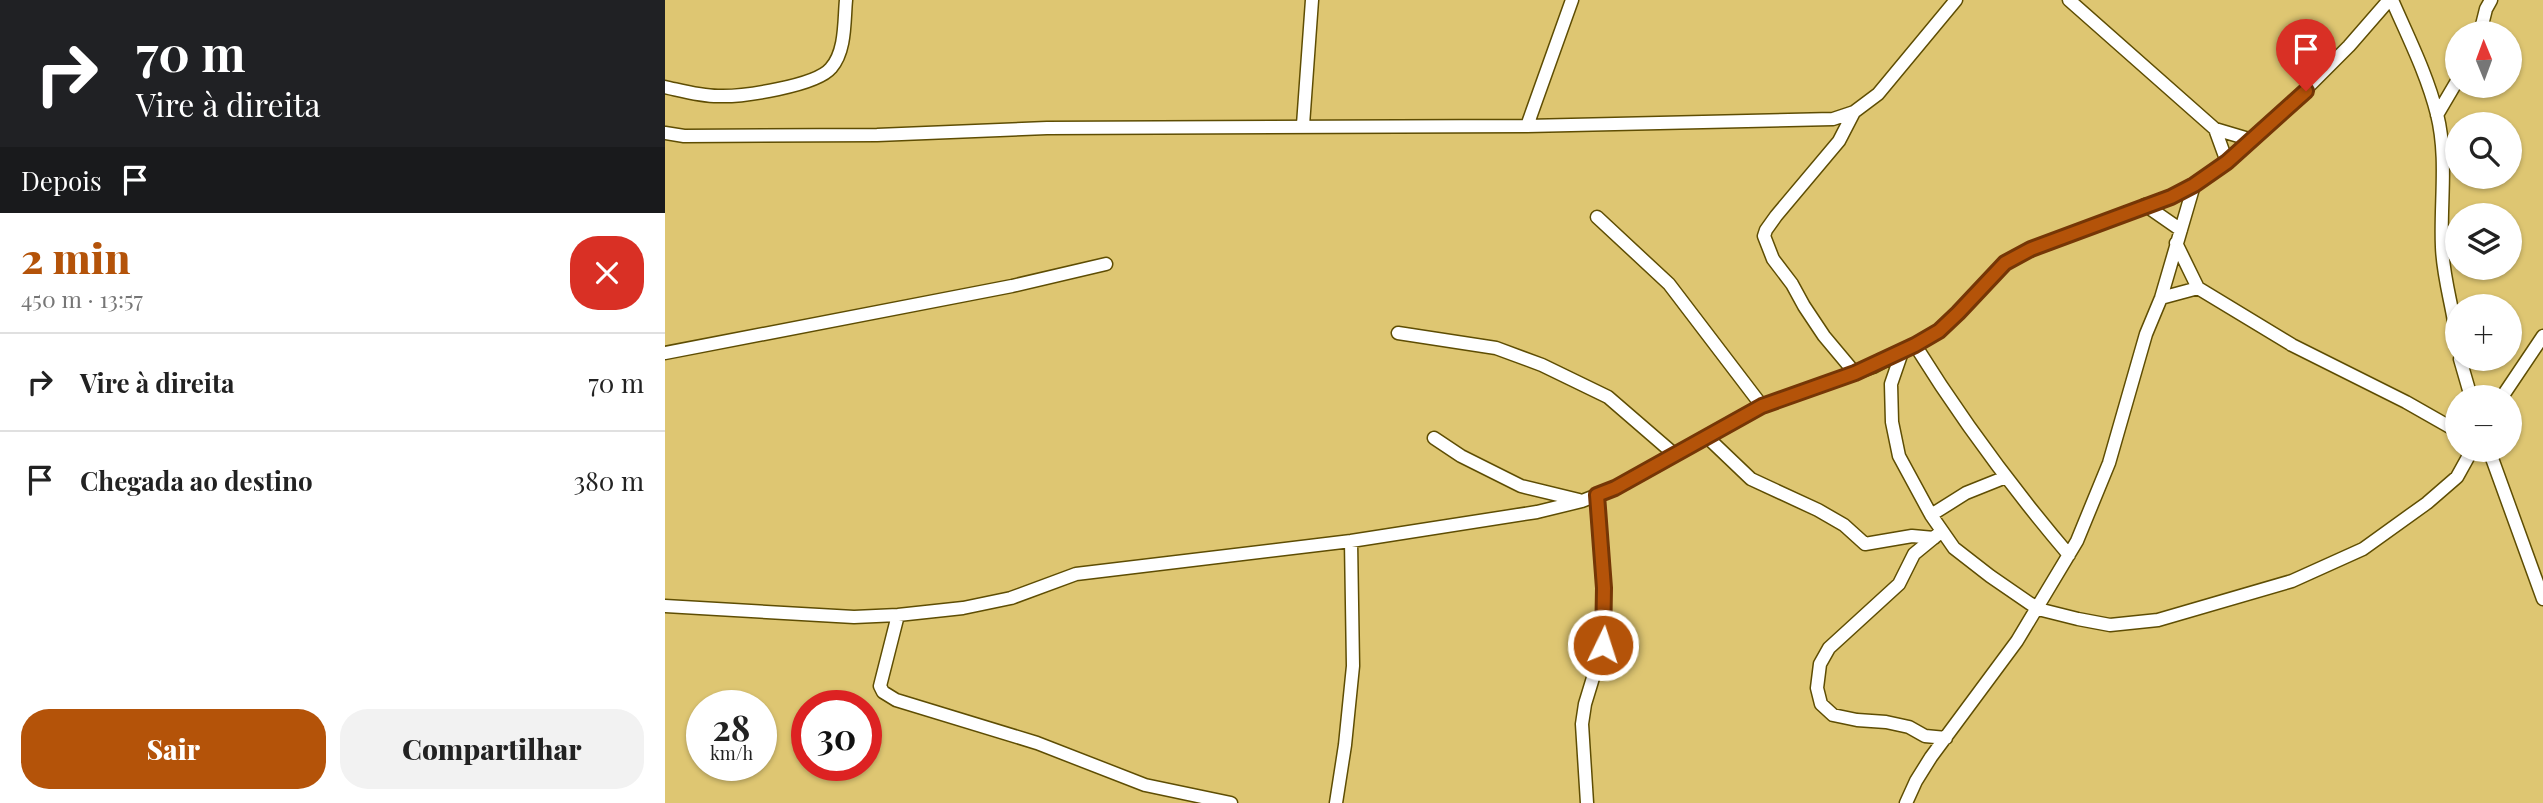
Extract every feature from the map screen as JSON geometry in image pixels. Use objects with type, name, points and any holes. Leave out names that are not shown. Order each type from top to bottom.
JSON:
[{"type":"street","points":[[665,87],[694,94],[737,96],[819,78],[831,69],[841,48],[846,0]]},
{"type":"street","points":[[1303,125],[1313,0]]},
{"type":"street","points":[[1527,126],[1571,0]]},
{"type":"street","points":[[665,133],[684,136],[877,135],[1047,128],[1527,126],[1833,119],[1854,112],[1878,94],[1956,0]]},
{"type":"street","points":[[2069,0],[2215,129],[2252,140]]},
{"type":"street","points":[[665,606],[803,615],[898,615],[963,608],[1011,598],[1076,574],[1351,541],[1537,512],[1583,501],[1615,488],[1762,406],[1873,366],[1915,345],[1939,331],[2005,263],[2031,249],[2171,197],[2194,185],[2227,162],[2317,80],[2391,0],[2427,82],[2441,132],[2444,188],[2442,248],[2449,294]]},
{"type":"street","points":[[2483,21],[2491,0]]},
{"type":"street","points":[[2437,115],[2447,98]]},
{"type":"street","points":[[1854,112],[1839,141],[1776,216],[1764,236],[1773,259],[1804,306],[1824,336],[1855,373]]},
{"type":"street","points":[[2215,129],[2227,162]]},
{"type":"street","points":[[1906,803],[1916,780],[1931,757],[2038,610],[2077,541],[2109,463],[2194,185]]},
{"type":"street","points":[[2145,205],[2181,230]]},
{"type":"street","points":[[1597,216],[1669,284],[1762,406]]},
{"type":"street","points":[[2176,243],[2198,288],[2292,345],[2445,424]]},
{"type":"street","points":[[665,353],[1012,286],[1106,264]]},
{"type":"street","points":[[2161,298],[2198,288]]},
{"type":"street","points":[[1398,333],[1496,348],[1542,365],[1608,397],[1674,454]]},
{"type":"street","points":[[2510,385],[2543,337]]},
{"type":"street","points":[[1915,345],[1954,407],[2069,555]]},
{"type":"street","points":[[1902,352],[1891,384],[1892,422],[1899,456],[1931,515],[1938,535],[2038,610],[2110,625],[2158,620],[2292,581],[2363,549],[2457,477],[2465,462]]},
{"type":"street","points":[[1873,366],[1891,384]]},
{"type":"street","points":[[1707,437],[1751,479],[1835,520],[1865,544],[1912,536],[1938,535]]},
{"type":"street","points":[[1434,439],[1461,456],[1521,486],[1583,501]]},
{"type":"street","points":[[2493,462],[2543,599]]},
{"type":"street","points":[[1931,515],[1966,493],[2006,477]]},
{"type":"street","points":[[1587,803],[1583,724],[1585,704],[1603,645],[1605,618],[1597,495]]},
{"type":"street","points":[[1938,535],[1914,554],[1899,584],[1829,648],[1820,664],[1817,688],[1821,704],[1832,715],[1886,722],[1909,727],[1925,736],[1946,738]]},
{"type":"street","points":[[1336,803],[1353,666],[1351,541]]},
{"type":"street","points":[[898,615],[880,685],[883,692],[896,699],[1037,743],[1145,785],[1231,803]]},
{"type":"street","points":[[1925,736],[1931,757]]},
{"type":"route","points":[[1603,645],[1604,588],[1597,495],[1615,488],[1762,406],[1873,366],[1915,345],[1939,331],[2005,263],[2031,249],[2171,197],[2194,185],[2227,162],[2306,91]]}]
